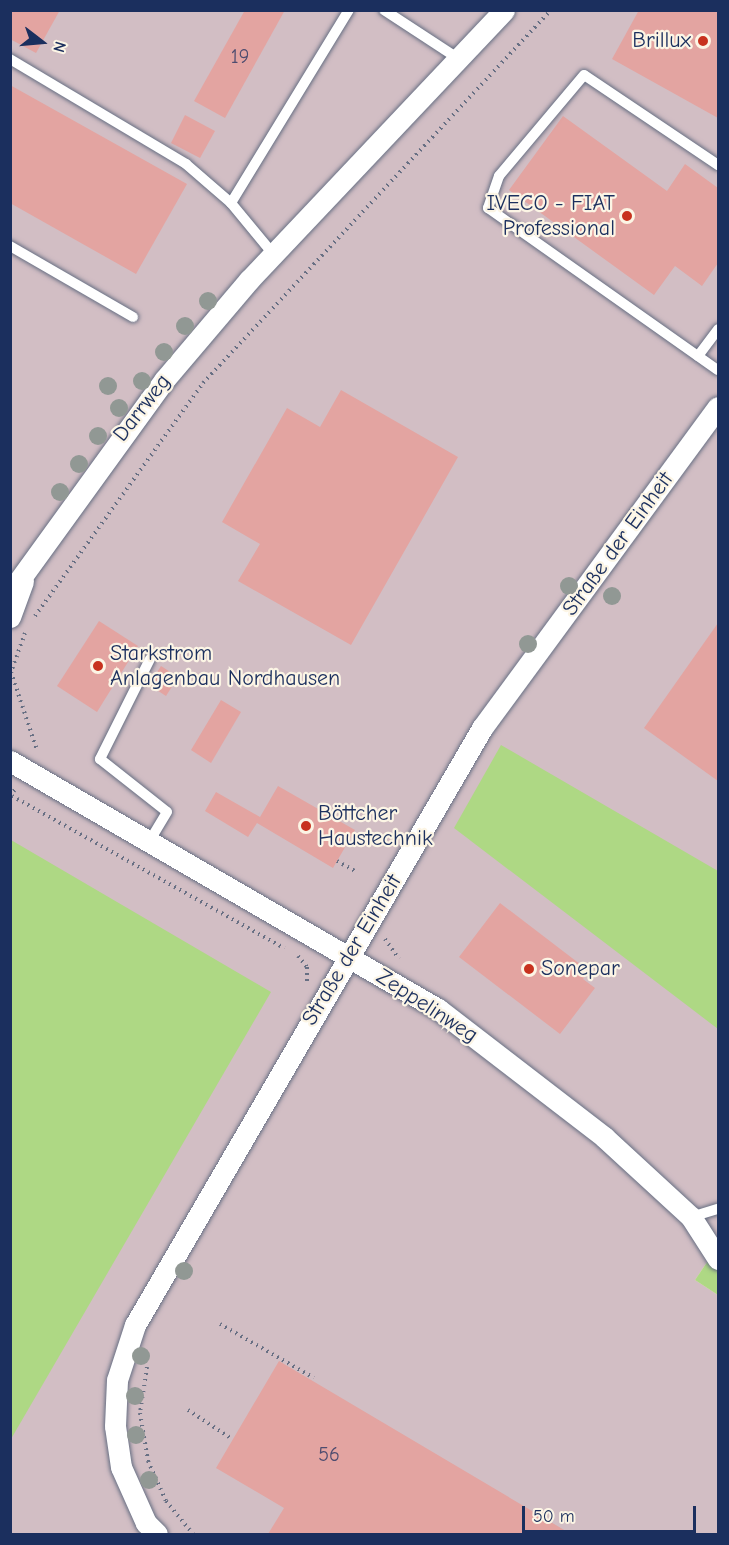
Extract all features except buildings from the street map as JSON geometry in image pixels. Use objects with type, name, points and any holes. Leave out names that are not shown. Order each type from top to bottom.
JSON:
[{"type":"street","name":"Darrweg","points":[[10,592],[26,574],[118,439],[274,255],[504,10]]},
{"type":"street","name":"Straße der Einheit","points":[[157,1534],[146,1523],[121,1467],[117,1380],[145,1306],[482,728],[718,407]]},
{"type":"street","name":"Darrweg","points":[[10,617],[26,574]]},
{"type":"street","name":"Zeppelinweg","points":[[19,766],[438,1009],[543,1085],[691,1217],[718,1259]]},
{"type":"street","name":"Zeppelinweg","points":[[691,1217],[718,1227]]},
{"type":"lane","points":[[231,203],[349,10]]},
{"type":"lane","points":[[384,10],[459,59]]},
{"type":"lane","points":[[10,59],[186,164],[231,203],[274,255]]},
{"type":"lane","points":[[718,165],[584,75],[499,176],[488,208],[718,370]]},
{"type":"lane","points":[[10,246],[133,317]]},
{"type":"lane","points":[[698,356],[718,328]]},
{"type":"lane","points":[[150,659],[100,759],[167,812],[150,840]]},
{"type":"lane","points":[[691,1217],[718,1209]]},
{"type":"path","points":[[19,766],[37,751],[16,701],[14,654],[77,555],[204,383],[551,10]]},
{"type":"path","points":[[12,796],[301,957],[308,976],[302,993],[320,1003]]},
{"type":"path","points":[[337,861],[354,871]]},
{"type":"path","points":[[220,1324],[314,1378]]},
{"type":"path","points":[[151,1354],[140,1413],[148,1461],[166,1501],[193,1534]]},
{"type":"path","points":[[188,1410],[232,1439]]},
{"type":"shaded area","points":[[10,11],[718,11],[718,1246],[695,1280],[718,1295],[718,1534],[11,1534]]},
{"type":"green space","points":[[501,745],[718,871],[718,1029],[454,828]]},
{"type":"green space","points":[[11,840],[271,992],[11,1439]]},
{"type":"green space","points":[[718,1246],[718,1295],[695,1280]]},
{"type":"place","name":"Brillux","points":[[703,41]]},
{"type":"place","name":"IVECO - FIAT Professional","points":[[627,216]]},
{"type":"place","name":"Starkstrom Anlagenbau Nordhausen","points":[[98,666]]},
{"type":"place","name":"Böttcher Haustechnik","points":[[306,826]]},
{"type":"place","name":"Sonepar","points":[[529,969]]}]
